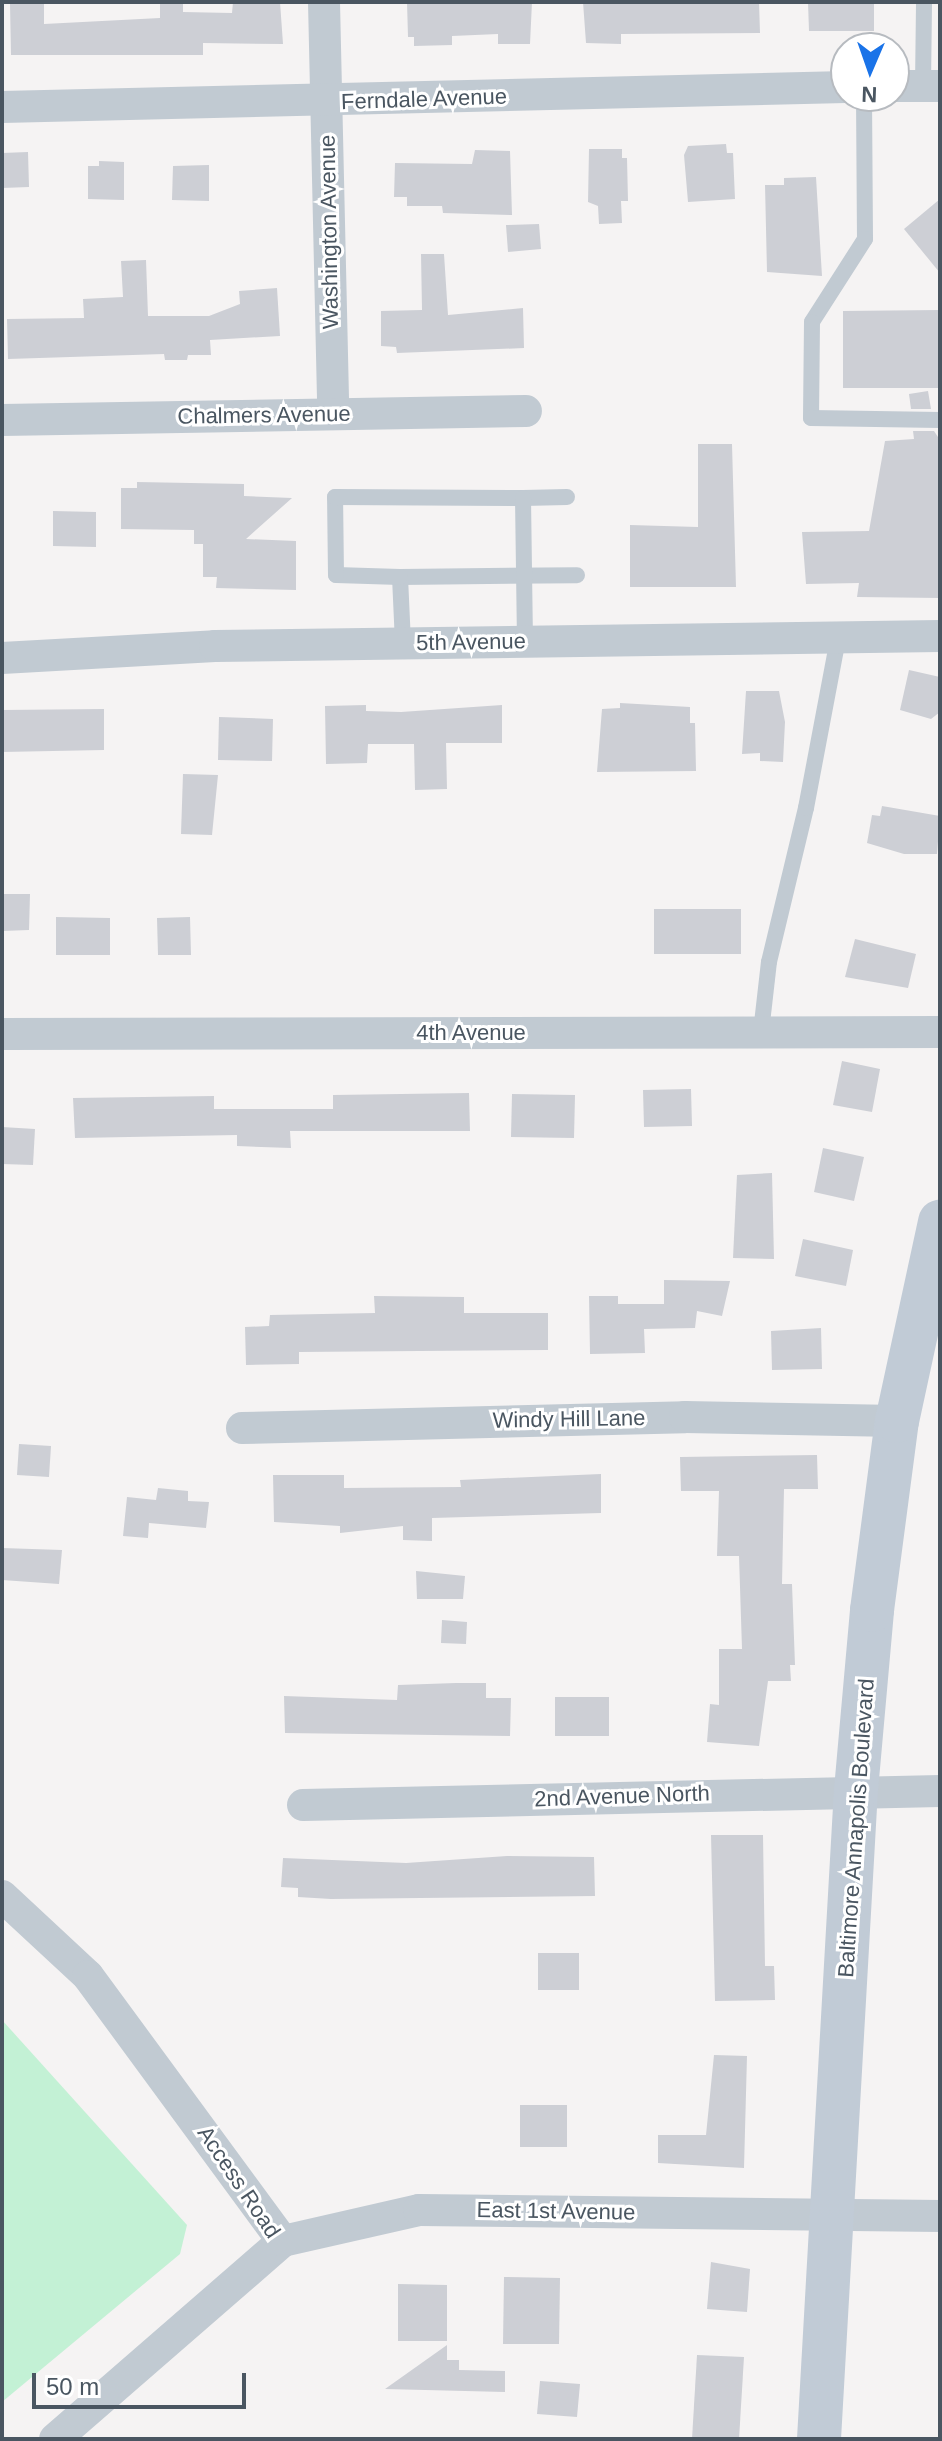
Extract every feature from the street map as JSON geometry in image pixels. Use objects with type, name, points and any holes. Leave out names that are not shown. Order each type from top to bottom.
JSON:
[{"type":"main road","name":"Baltimore Annapolis Boulevard","points":[[819,2439],[856,1790],[897,1421],[940,1222]]},
{"type":"street","name":"Washington Avenue","points":[[324,2],[333,413]]},
{"type":"street","name":"Ferndale Avenue","points":[[2,107],[830,87]]},
{"type":"street","name":"Chalmers Avenue","points":[[2,420],[526,411]]},
{"type":"street","name":"5th Avenue","points":[[2,658],[215,646],[940,636]]},
{"type":"street","name":"4th Avenue","points":[[2,1034],[940,1032]]},
{"type":"street","name":"Windy Hill Lane","points":[[242,1428],[685,1417],[897,1421]]},
{"type":"street","name":"2nd Avenue North","points":[[303,1805],[856,1790],[940,1791]]},
{"type":"street","name":"Access Road","points":[[2,1896],[88,1976],[283,2241],[55,2439]]},
{"type":"street","name":"East 1st Avenue","points":[[283,2241],[419,2210],[940,2216]]},
{"type":"lane","points":[[919,86],[932,19],[924,2]]},
{"type":"lane","points":[[864,112],[865,239],[812,322],[811,418],[940,420]]},
{"type":"lane","points":[[567,497],[335,497],[336,575],[577,575]]},
{"type":"lane","points":[[523,498],[525,642]]},
{"type":"lane","points":[[400,577],[403,643]]},
{"type":"lane","points":[[761,1032],[769,962],[806,808],[838,638]]},
{"type":"green space","points":[[2,2020],[187,2225],[180,2254],[2,2402]]},
{"type":"building","points":[[160,2],[183,2],[183,12],[232,13],[233,2],[280,2],[283,44],[203,43],[203,55],[11,55],[10,4],[44,4],[44,24],[160,18]]},
{"type":"building","points":[[407,2],[532,2],[530,44],[498,44],[498,34],[452,36],[452,45],[414,46],[414,37],[408,37]]},
{"type":"building","points":[[583,2],[759,2],[760,33],[621,34],[621,44],[586,43]]},
{"type":"building","points":[[808,2],[874,2],[874,31],[809,31]]},
{"type":"building","points":[[726,144],[727,153],[733,153],[735,199],[688,202],[684,155],[688,146]]},
{"type":"building","points":[[589,149],[622,149],[622,158],[627,158],[628,201],[621,201],[622,223],[599,224],[598,206],[588,202]]},
{"type":"building","points":[[475,150],[510,151],[512,215],[443,213],[442,206],[407,206],[407,197],[394,197],[395,163],[472,164]]},
{"type":"building","points":[[28,152],[29,187],[2,188],[2,153]]},
{"type":"building","points":[[99,161],[124,162],[124,200],[88,199],[88,166],[99,166]]},
{"type":"building","points":[[209,165],[209,201],[172,200],[173,166]]},
{"type":"building","points":[[816,177],[822,276],[767,272],[765,185],[784,185],[784,178]]},
{"type":"building","points":[[940,199],[940,273],[904,229]]},
{"type":"building","points":[[539,224],[541,249],[508,252],[506,225]]},
{"type":"building","points":[[421,254],[444,254],[448,315],[523,308],[524,348],[397,353],[396,347],[381,346],[381,311],[422,310]]},
{"type":"building","points":[[146,260],[148,316],[209,316],[240,304],[239,291],[277,288],[280,336],[210,340],[211,355],[188,355],[187,360],[165,360],[164,354],[8,359],[7,319],[84,318],[83,299],[123,297],[121,261]]},
{"type":"building","points":[[940,310],[940,388],[843,388],[843,311]]},
{"type":"building","points":[[928,391],[931,409],[911,409],[909,394]]},
{"type":"building","points":[[913,431],[934,431],[940,440],[940,598],[857,597],[859,583],[806,584],[802,532],[869,531],[885,441],[914,439]]},
{"type":"building","points":[[698,444],[732,444],[736,587],[630,587],[630,525],[698,527]]},
{"type":"building","points":[[137,482],[244,484],[244,496],[292,498],[246,539],[296,541],[296,590],[216,588],[217,577],[203,577],[203,544],[194,544],[194,530],[121,529],[121,488],[137,488]]},
{"type":"building","points":[[53,511],[96,512],[96,547],[53,546]]},
{"type":"building","points":[[909,670],[940,677],[940,712],[931,719],[900,710]]},
{"type":"building","points":[[746,691],[779,691],[785,722],[783,762],[760,761],[760,753],[742,754]]},
{"type":"building","points":[[620,703],[690,707],[690,723],[695,723],[696,771],[597,772],[602,709],[620,708]]},
{"type":"building","points":[[366,705],[366,711],[401,712],[502,705],[502,743],[446,743],[447,789],[415,790],[414,744],[368,744],[367,763],[326,764],[325,706]]},
{"type":"building","points":[[104,709],[104,750],[2,752],[2,710]]},
{"type":"building","points":[[219,717],[273,719],[272,761],[218,760]]},
{"type":"building","points":[[183,774],[218,775],[212,835],[181,834]]},
{"type":"building","points":[[882,806],[940,816],[937,854],[904,854],[867,843],[872,815],[880,816]]},
{"type":"building","points":[[2,894],[30,894],[29,930],[2,931]]},
{"type":"building","points":[[654,909],[741,909],[741,954],[654,954]]},
{"type":"building","points":[[56,917],[110,918],[110,955],[56,955]]},
{"type":"building","points":[[190,917],[191,955],[158,955],[157,918]]},
{"type":"building","points":[[855,939],[916,954],[908,988],[845,977]]},
{"type":"building","points":[[842,1061],[880,1069],[872,1112],[833,1105]]},
{"type":"building","points":[[691,1089],[692,1126],[644,1127],[643,1090]]},
{"type":"building","points":[[469,1093],[470,1131],[290,1131],[291,1148],[237,1146],[237,1135],[75,1138],[73,1098],[214,1096],[214,1109],[333,1109],[333,1095]]},
{"type":"building","points":[[512,1094],[575,1095],[574,1138],[511,1137]]},
{"type":"building","points":[[2,1127],[35,1129],[33,1165],[2,1164]]},
{"type":"building","points":[[823,1148],[864,1157],[854,1201],[814,1192]]},
{"type":"building","points":[[772,1173],[774,1259],[733,1258],[737,1175]]},
{"type":"building","points":[[803,1239],[853,1250],[846,1286],[795,1276]]},
{"type":"building","points":[[664,1280],[730,1281],[722,1316],[697,1311],[695,1328],[644,1329],[645,1353],[590,1354],[589,1296],[618,1296],[618,1304],[664,1304]]},
{"type":"building","points":[[374,1296],[464,1297],[464,1313],[548,1313],[548,1350],[299,1352],[299,1364],[246,1365],[245,1327],[269,1326],[270,1315],[375,1313]]},
{"type":"building","points":[[821,1328],[822,1369],[772,1370],[771,1331]]},
{"type":"building","points":[[19,1444],[51,1446],[49,1477],[17,1475]]},
{"type":"building","points":[[817,1455],[818,1489],[784,1489],[782,1584],[792,1584],[795,1665],[790,1665],[791,1681],[768,1681],[759,1746],[707,1742],[710,1704],[719,1705],[719,1649],[742,1649],[739,1556],[717,1556],[719,1491],[681,1491],[680,1457]]},
{"type":"building","points":[[601,1474],[601,1513],[432,1518],[432,1541],[403,1540],[403,1526],[340,1533],[340,1526],[274,1522],[273,1475],[344,1475],[344,1488],[461,1487],[460,1480]]},
{"type":"building","points":[[158,1488],[188,1491],[188,1501],[209,1502],[206,1528],[149,1523],[148,1538],[123,1536],[127,1497],[156,1500]]},
{"type":"building","points":[[2,1548],[62,1550],[59,1584],[2,1580]]},
{"type":"building","points":[[416,1571],[465,1576],[463,1599],[417,1599]]},
{"type":"building","points":[[442,1620],[467,1622],[466,1644],[441,1643]]},
{"type":"building","points":[[486,1683],[486,1698],[511,1698],[510,1736],[285,1733],[284,1696],[397,1700],[398,1685]]},
{"type":"building","points":[[555,1697],[609,1697],[609,1736],[555,1736]]},
{"type":"building","points":[[711,1835],[763,1835],[765,1966],[774,1966],[775,2000],[715,2001]]},
{"type":"building","points":[[507,1856],[594,1857],[595,1896],[331,1899],[298,1897],[298,1888],[281,1887],[283,1858],[406,1863]]},
{"type":"building","points":[[538,1953],[579,1953],[579,1990],[538,1990]]},
{"type":"building","points":[[714,2055],[747,2056],[744,2168],[658,2163],[658,2135],[706,2135]]},
{"type":"building","points":[[520,2105],[567,2105],[567,2147],[520,2147]]},
{"type":"building","points":[[711,2262],[750,2269],[747,2312],[707,2309]]},
{"type":"building","points":[[504,2277],[560,2278],[559,2344],[503,2344]]},
{"type":"building","points":[[398,2284],[447,2285],[447,2341],[398,2341]]},
{"type":"building","points":[[447,2345],[447,2360],[459,2360],[459,2370],[505,2371],[505,2392],[385,2389]]},
{"type":"building","points":[[697,2355],[744,2357],[739,2439],[692,2439]]},
{"type":"building","points":[[540,2381],[580,2384],[577,2417],[537,2414]]}]
